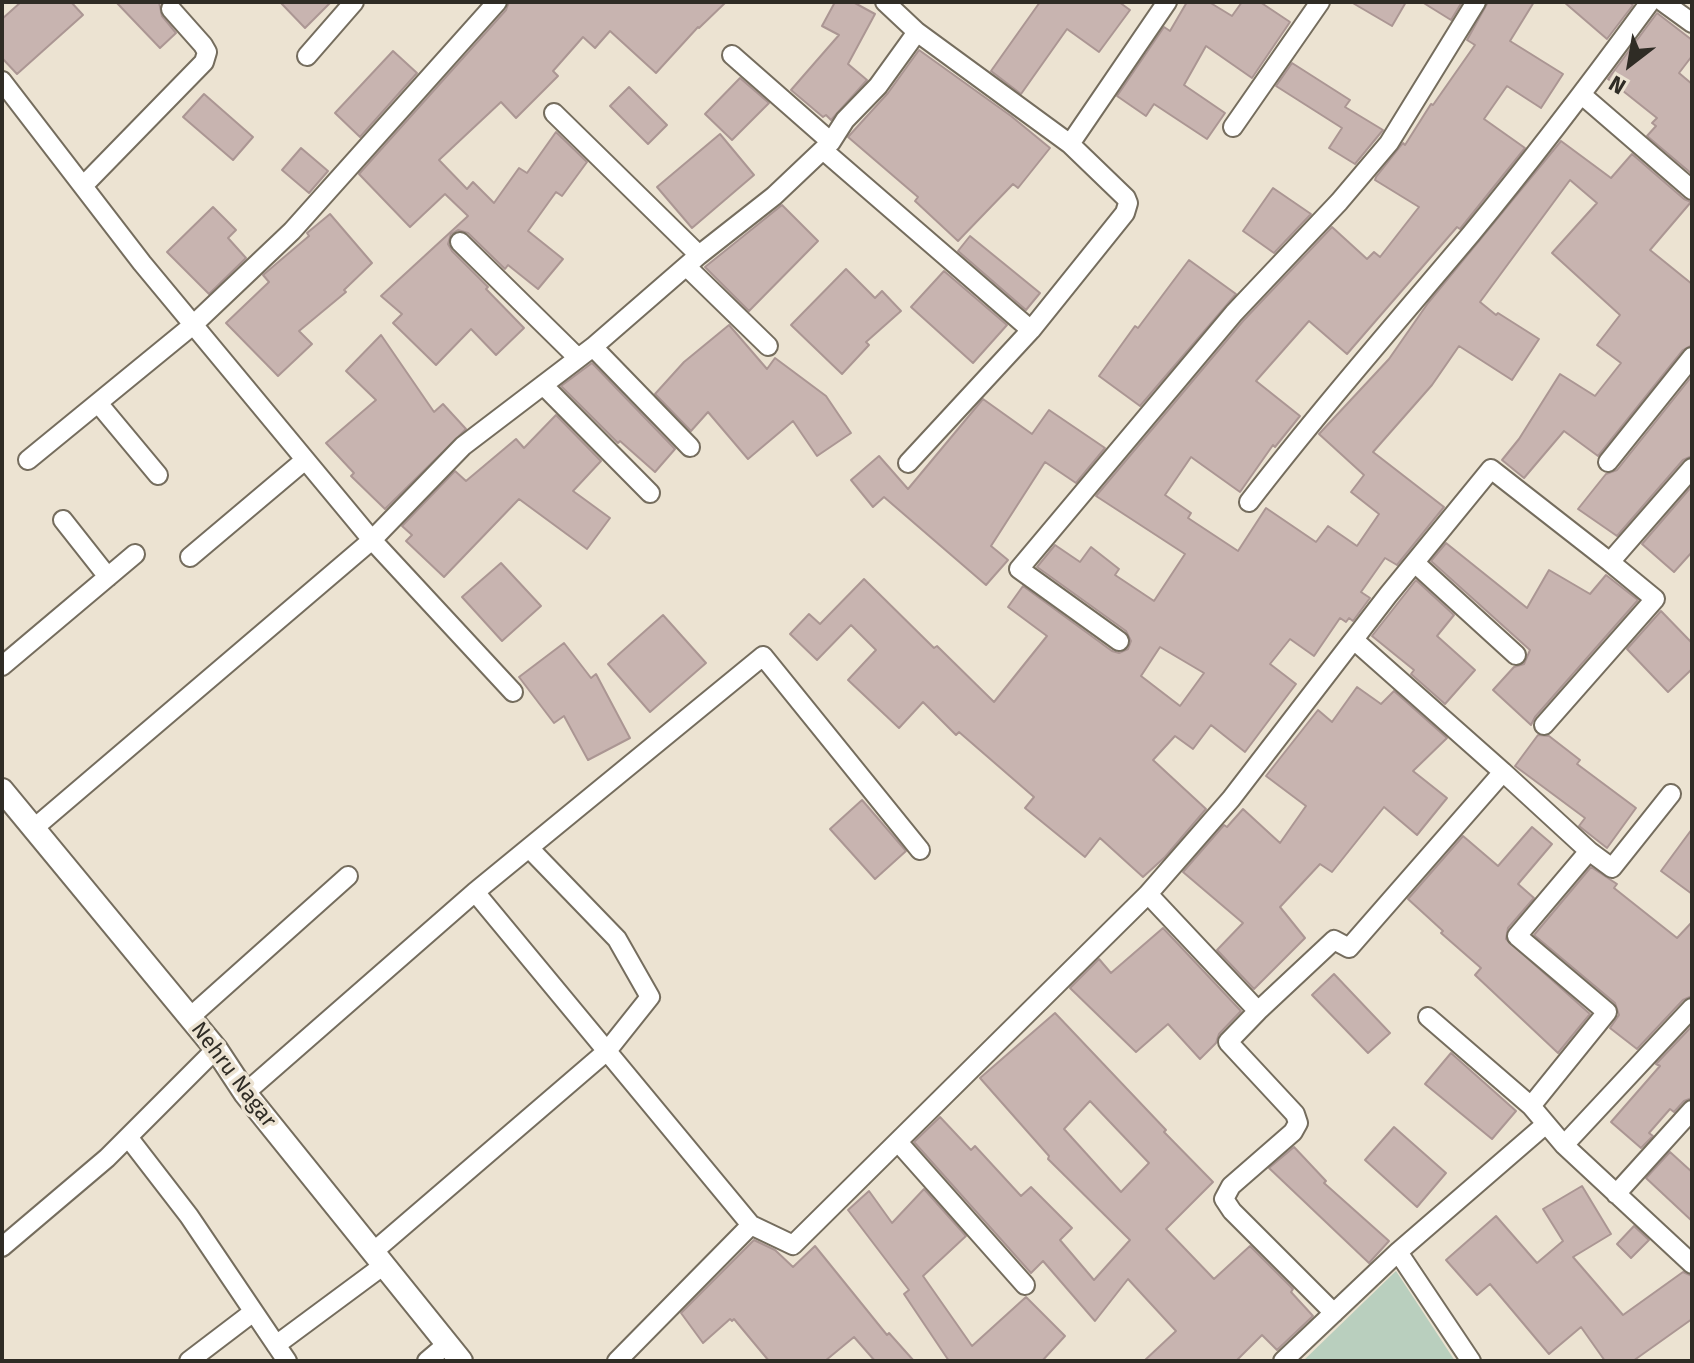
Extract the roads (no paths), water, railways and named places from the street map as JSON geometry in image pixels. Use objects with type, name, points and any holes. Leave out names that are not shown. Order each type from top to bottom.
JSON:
[{"type":"street","points":[[307,56],[354,2]]},
{"type":"street","points":[[28,460],[193,325],[292,231],[497,2]]},
{"type":"street","points":[[885,2],[917,32],[1070,144],[1122,193],[1127,208],[1031,330],[908,463]]},
{"type":"street","points":[[1070,144],[1167,2]]},
{"type":"street","points":[[1233,127],[1320,2]]},
{"type":"street","points":[[1119,641],[1019,569],[1234,313],[1339,202],[1389,143],[1476,2]]},
{"type":"street","points":[[1249,502],[1311,421],[1472,232],[1582,95],[1650,2]]},
{"type":"street","points":[[1663,2],[1692,23]]},
{"type":"street","points":[[83,186],[204,62],[207,52],[203,45],[171,9]]},
{"type":"street","points":[[33,829],[372,540],[463,446],[586,352],[774,196],[827,146],[845,120],[878,86],[917,32]]},
{"type":"street","points":[[732,55],[827,146],[1031,330]]},
{"type":"street","points":[[2,81],[193,325],[305,460],[372,540],[513,692]]},
{"type":"street","points":[[1582,95],[1692,190]]},
{"type":"street","points":[[554,113],[768,346]]},
{"type":"street","points":[[460,242],[690,447]]},
{"type":"street","points":[[1608,462],[1692,357]]},
{"type":"street","points":[[543,385],[650,493]]},
{"type":"street","points":[[98,403],[158,475]]},
{"type":"street","points":[[190,557],[305,460]]},
{"type":"street","points":[[1610,562],[1692,468]]},
{"type":"street","points":[[475,892],[751,1225],[793,1245],[1148,894],[1231,799],[1491,469],[1655,599],[1544,725]]},
{"type":"street","points":[[63,520],[108,577]]},
{"type":"street","points":[[2,666],[135,554]]},
{"type":"street","points":[[1415,563],[1516,655]]},
{"type":"street","points":[[1354,640],[1589,851],[1612,868],[1671,794]]},
{"type":"street","points":[[245,1093],[475,892],[763,656],[920,850]]},
{"type":"street","points":[[1334,1313],[1232,1211],[1224,1199],[1231,1186],[1293,1132],[1298,1123],[1295,1114],[1228,1042],[1334,940],[1349,948],[1503,772]]},
{"type":"street","name":"Nehru Nagar","points":[[2,790],[216,1049],[245,1093],[454,1353]]},
{"type":"street","points":[[276,1345],[378,1259],[607,1051],[650,997],[617,939],[529,848]]},
{"type":"street","points":[[1531,1106],[1607,1012],[1517,936],[1589,851]]},
{"type":"street","points":[[189,1018],[348,876]]},
{"type":"street","points":[[1148,894],[1258,1011]]},
{"type":"street","points":[[1564,1145],[1692,1008]]},
{"type":"street","points":[[1428,1017],[1531,1106],[1564,1145],[1692,1264]]},
{"type":"street","points":[[2,1247],[47,1212],[216,1049]]},
{"type":"street","points":[[1616,1194],[1692,1110]]},
{"type":"street","points":[[1283,1361],[1398,1252],[1546,1124]]},
{"type":"street","points":[[128,1137],[189,1216],[287,1361]]},
{"type":"street","points":[[898,1142],[1025,1285]]},
{"type":"street","points":[[617,1361],[751,1225]]},
{"type":"street","points":[[1398,1252],[1471,1361]]},
{"type":"street","points":[[189,1361],[252,1313]]},
{"type":"street","points":[[427,1361],[454,1353]]}]
